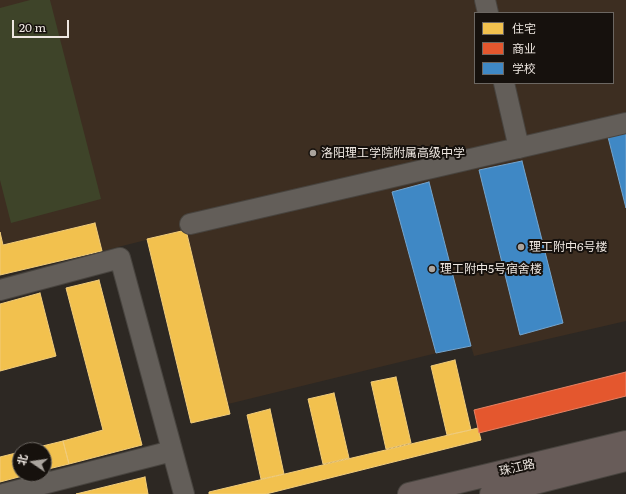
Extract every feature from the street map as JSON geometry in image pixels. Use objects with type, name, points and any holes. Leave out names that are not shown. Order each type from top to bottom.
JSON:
[{"type":"main road","name":"珠江路","points":[[409,494],[626,442]]},
{"type":"main road","name":"珠江路","points":[[491,494],[626,460]]},
{"type":"lane","points":[[485,0],[488,12]]},
{"type":"lane","points":[[504,84],[519,148]]},
{"type":"lane","points":[[190,224],[626,123]]},
{"type":"lane","points":[[0,290],[120,258],[184,494]]},
{"type":"lane","points":[[4,494],[172,451]]},
{"type":"shaded area","name":"洛阳理工学院附属高级中学","points":[[0,0],[626,0],[626,321],[474,356],[471,346],[437,353],[228,404],[186,230],[102,251],[95,223],[3,245],[0,232]]},
{"type":"green space","points":[[30,0],[50,0],[101,199],[11,223],[0,180],[0,8]]},
{"type":"building: 住宅","points":[[95,223],[102,251],[0,275],[0,232],[3,245]]},
{"type":"building: 住宅","points":[[186,230],[230,414],[191,423],[147,239]]},
{"type":"building: 住宅","points":[[99,280],[142,445],[69,464],[63,441],[103,430],[66,288]]},
{"type":"building: 住宅","points":[[40,293],[56,356],[0,371],[0,304]]},
{"type":"building: 住宅","points":[[455,360],[471,430],[447,435],[431,366]]},
{"type":"building: 住宅","points":[[396,377],[411,443],[386,449],[371,382]]},
{"type":"building: 住宅","points":[[334,393],[349,458],[323,464],[308,399]]},
{"type":"building: 住宅","points":[[270,409],[284,474],[261,479],[247,415]]},
{"type":"building: 住宅","points":[[478,428],[481,440],[266,494],[209,494],[209,492]]},
{"type":"building: 住宅","points":[[63,441],[69,464],[52,468],[52,444]]},
{"type":"building: 住宅","points":[[12,454],[12,479],[0,482],[0,457]]},
{"type":"building: 住宅","points":[[145,477],[148,494],[76,494]]},
{"type":"building: 商业","points":[[626,372],[626,396],[479,433],[474,410]]},
{"type":"building: 学校","points":[[626,133],[626,208],[608,137]]},
{"type":"building: 学校","name":"理工附中6号楼","points":[[522,161],[563,323],[520,335],[479,170]]},
{"type":"building: 学校","name":"理工附中5号宿舍楼","points":[[429,182],[471,346],[436,353],[392,192]]},
{"type":"place","name":"洛阳理工学院附属高级中学","points":[[313,153]]},
{"type":"place","name":"理工附中6号楼","points":[[521,247]]},
{"type":"place","name":"理工附中5号宿舍楼","points":[[432,269]]}]
